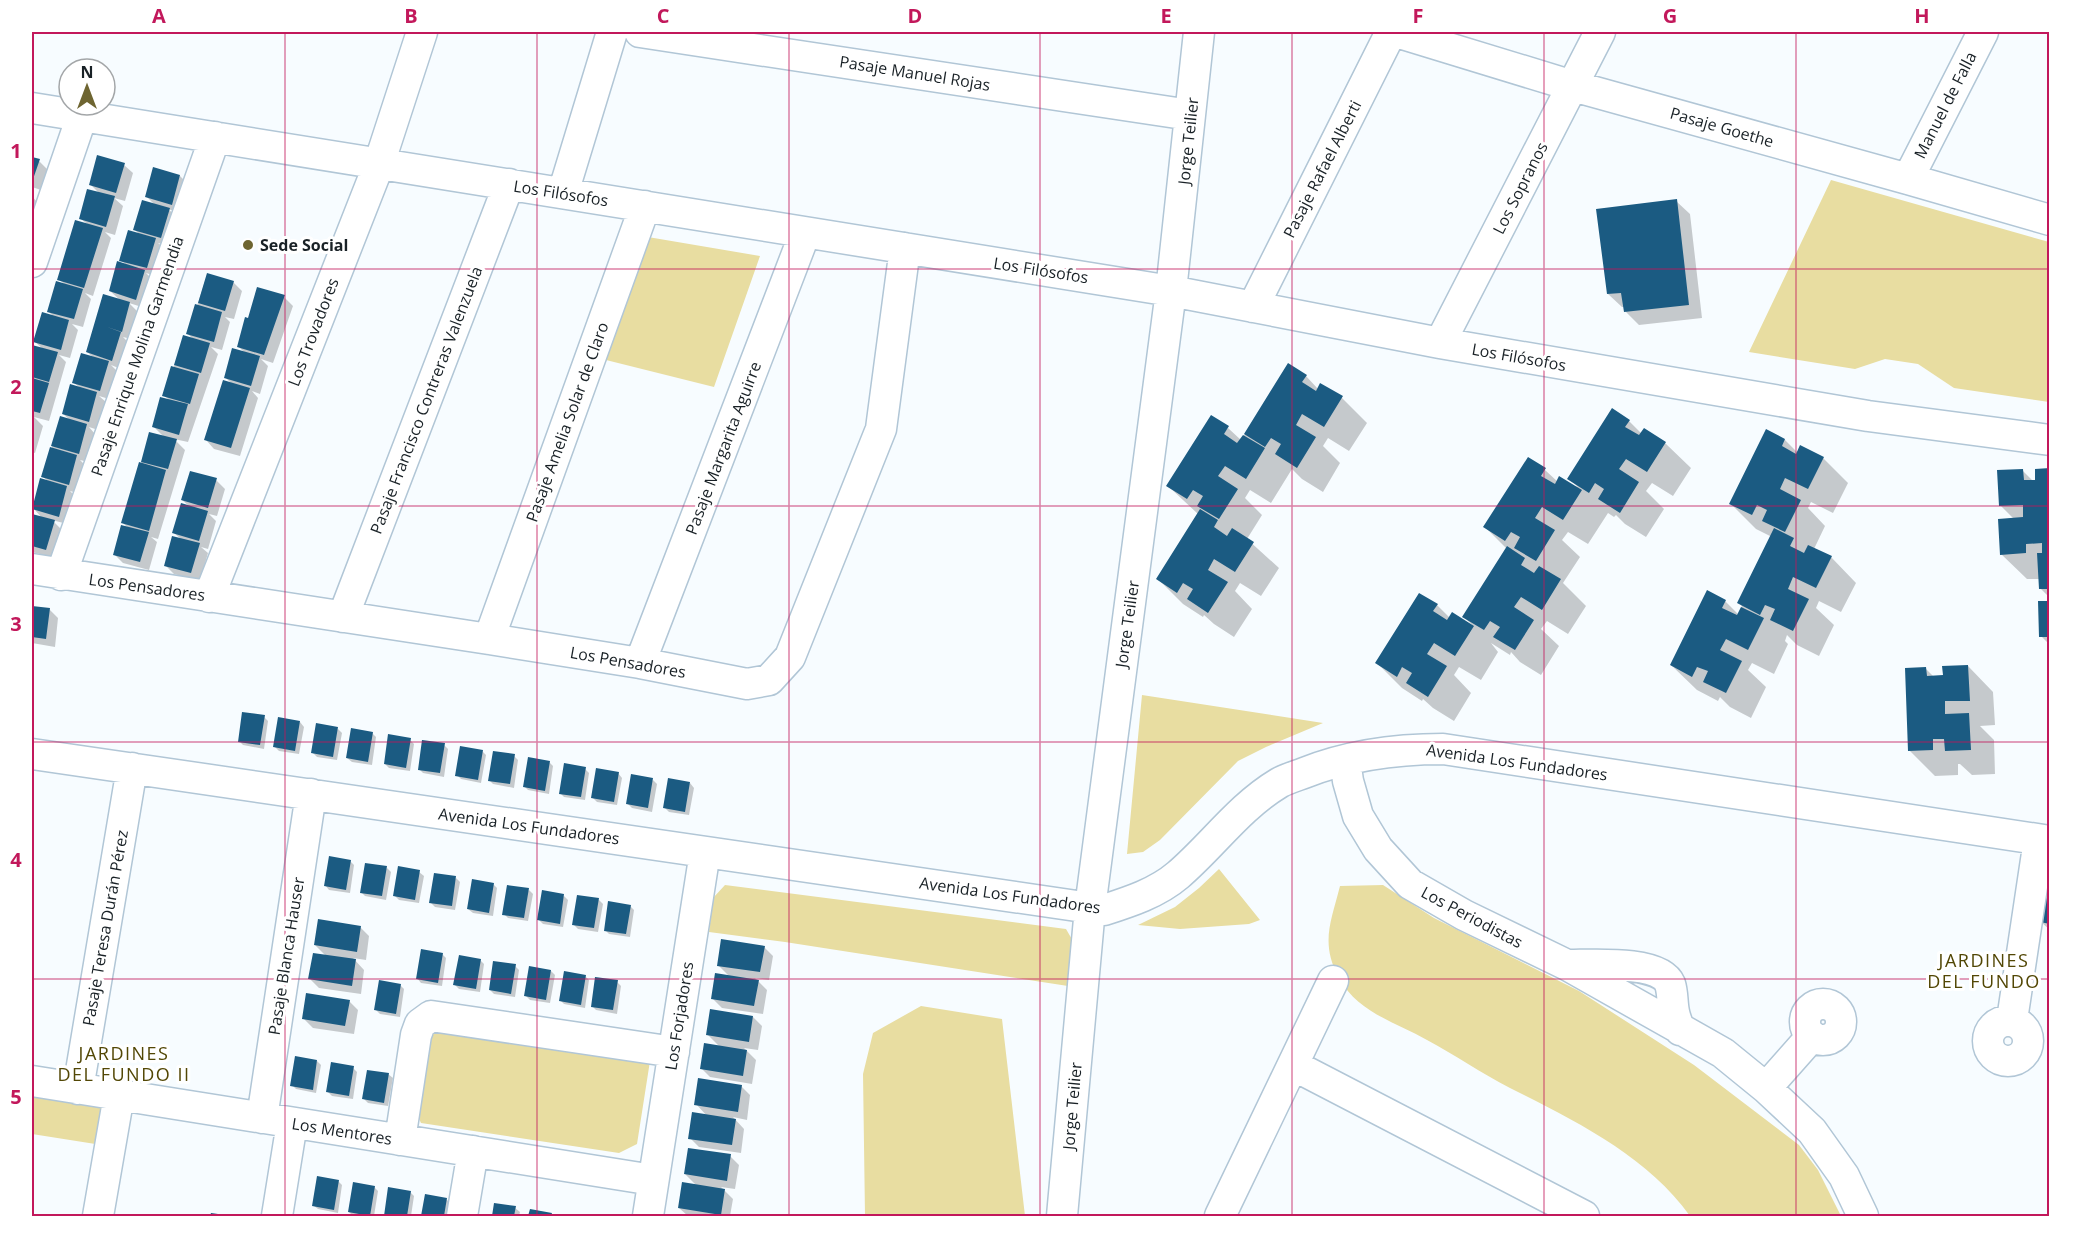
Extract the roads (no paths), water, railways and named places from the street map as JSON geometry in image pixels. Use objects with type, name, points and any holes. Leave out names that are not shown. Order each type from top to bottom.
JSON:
[{"type":"street","name":"Los Trovadores","points":[[209,597],[379,164],[422,32]]},
{"type":"street","points":[[563,193],[612,32]]},
{"type":"street","name":"Pasaje Manuel Rojas","points":[[640,32],[1190,115]]},
{"type":"street","name":"Jorge Teilier","points":[[1062,1216],[1090,908],[1171,291],[1199,32]]},
{"type":"street","name":"Pasaje Rafael Alberti","points":[[1253,307],[1392,32]]},
{"type":"street","name":"Pasaje Goethe","points":[[1396,32],[1573,86],[2049,220]]},
{"type":"street","name":"Los Sopranos","points":[[1440,344],[1600,32]]},
{"type":"street","name":"Manuel de Falla","points":[[1908,179],[1983,32]]},
{"type":"street","name":"Los Filósofos","points":[[32,108],[57,112]]},
{"type":"street","points":[[32,262],[82,117]]},
{"type":"street","name":"Los Filósofos","points":[[88,117],[1171,291],[1440,344],[1868,416],[2049,440]]},
{"type":"street","name":"Pasaje Enrique Molina Garmendia","points":[[61,575],[215,137]]},
{"type":"street","name":"Pasaje Francisco Contreras Valenzuela","points":[[343,617],[509,184]]},
{"type":"street","name":"Pasaje Amelia Solar de Claro","points":[[489,639],[645,206]]},
{"type":"street","name":"Pasaje Margarita Aguirre","points":[[640,663],[805,233]]},
{"type":"street","name":"Los Pensadores","points":[[32,570],[640,663],[747,684],[769,680],[790,657],[882,429],[905,248]]},
{"type":"street","name":"Avenida Los Fundadores","points":[[32,754],[1104,910],[1141,898],[1176,877],[1241,812],[1279,783],[1323,765],[1406,749],[1443,749],[2044,840]]},
{"type":"street","name":"Los Periodistas","points":[[1345,760],[1348,781],[1359,816],[1378,849],[1410,884],[1464,915],[1567,965],[1723,1053],[1766,1088],[1812,1131],[1844,1176],[1863,1216]]},
{"type":"street","name":"Pasaje Teresa Durán Pérez","points":[[78,1089],[132,768]]},
{"type":"street","name":"Pasaje Blanca Hauser","points":[[262,1118],[311,794]]},
{"type":"street","points":[[2012,1020],[2044,840]]},
{"type":"street","name":"Los Forjadores","points":[[648,1216],[705,852]]},
{"type":"street","name":"Los Periodistas","points":[[1567,965],[1618,966],[1649,970],[1663,975],[1669,983],[1674,1013],[1680,1030]]},
{"type":"street","points":[[1220,1216],[1333,981]]},
{"type":"street","points":[[400,1140],[416,1035],[420,1024],[431,1016],[674,1052]]},
{"type":"street","points":[[1766,1088],[1812,1036]]},
{"type":"street","points":[[1293,1065],[1584,1216]]},
{"type":"street","name":"Los Mentores","points":[[32,1081],[652,1180]]},
{"type":"street","points":[[98,1216],[119,1095]]},
{"type":"street","points":[[277,1216],[292,1123]]},
{"type":"street","points":[[462,1216],[473,1151]]},
{"type":"place","name":"Sede Social","points":[[248,245]]},
{"type":"district","name":"JARDINES DEL FUNDO","points":[[1984,970]]},
{"type":"district","name":"JARDINES DEL FUNDO II","points":[[124,1063]]}]
